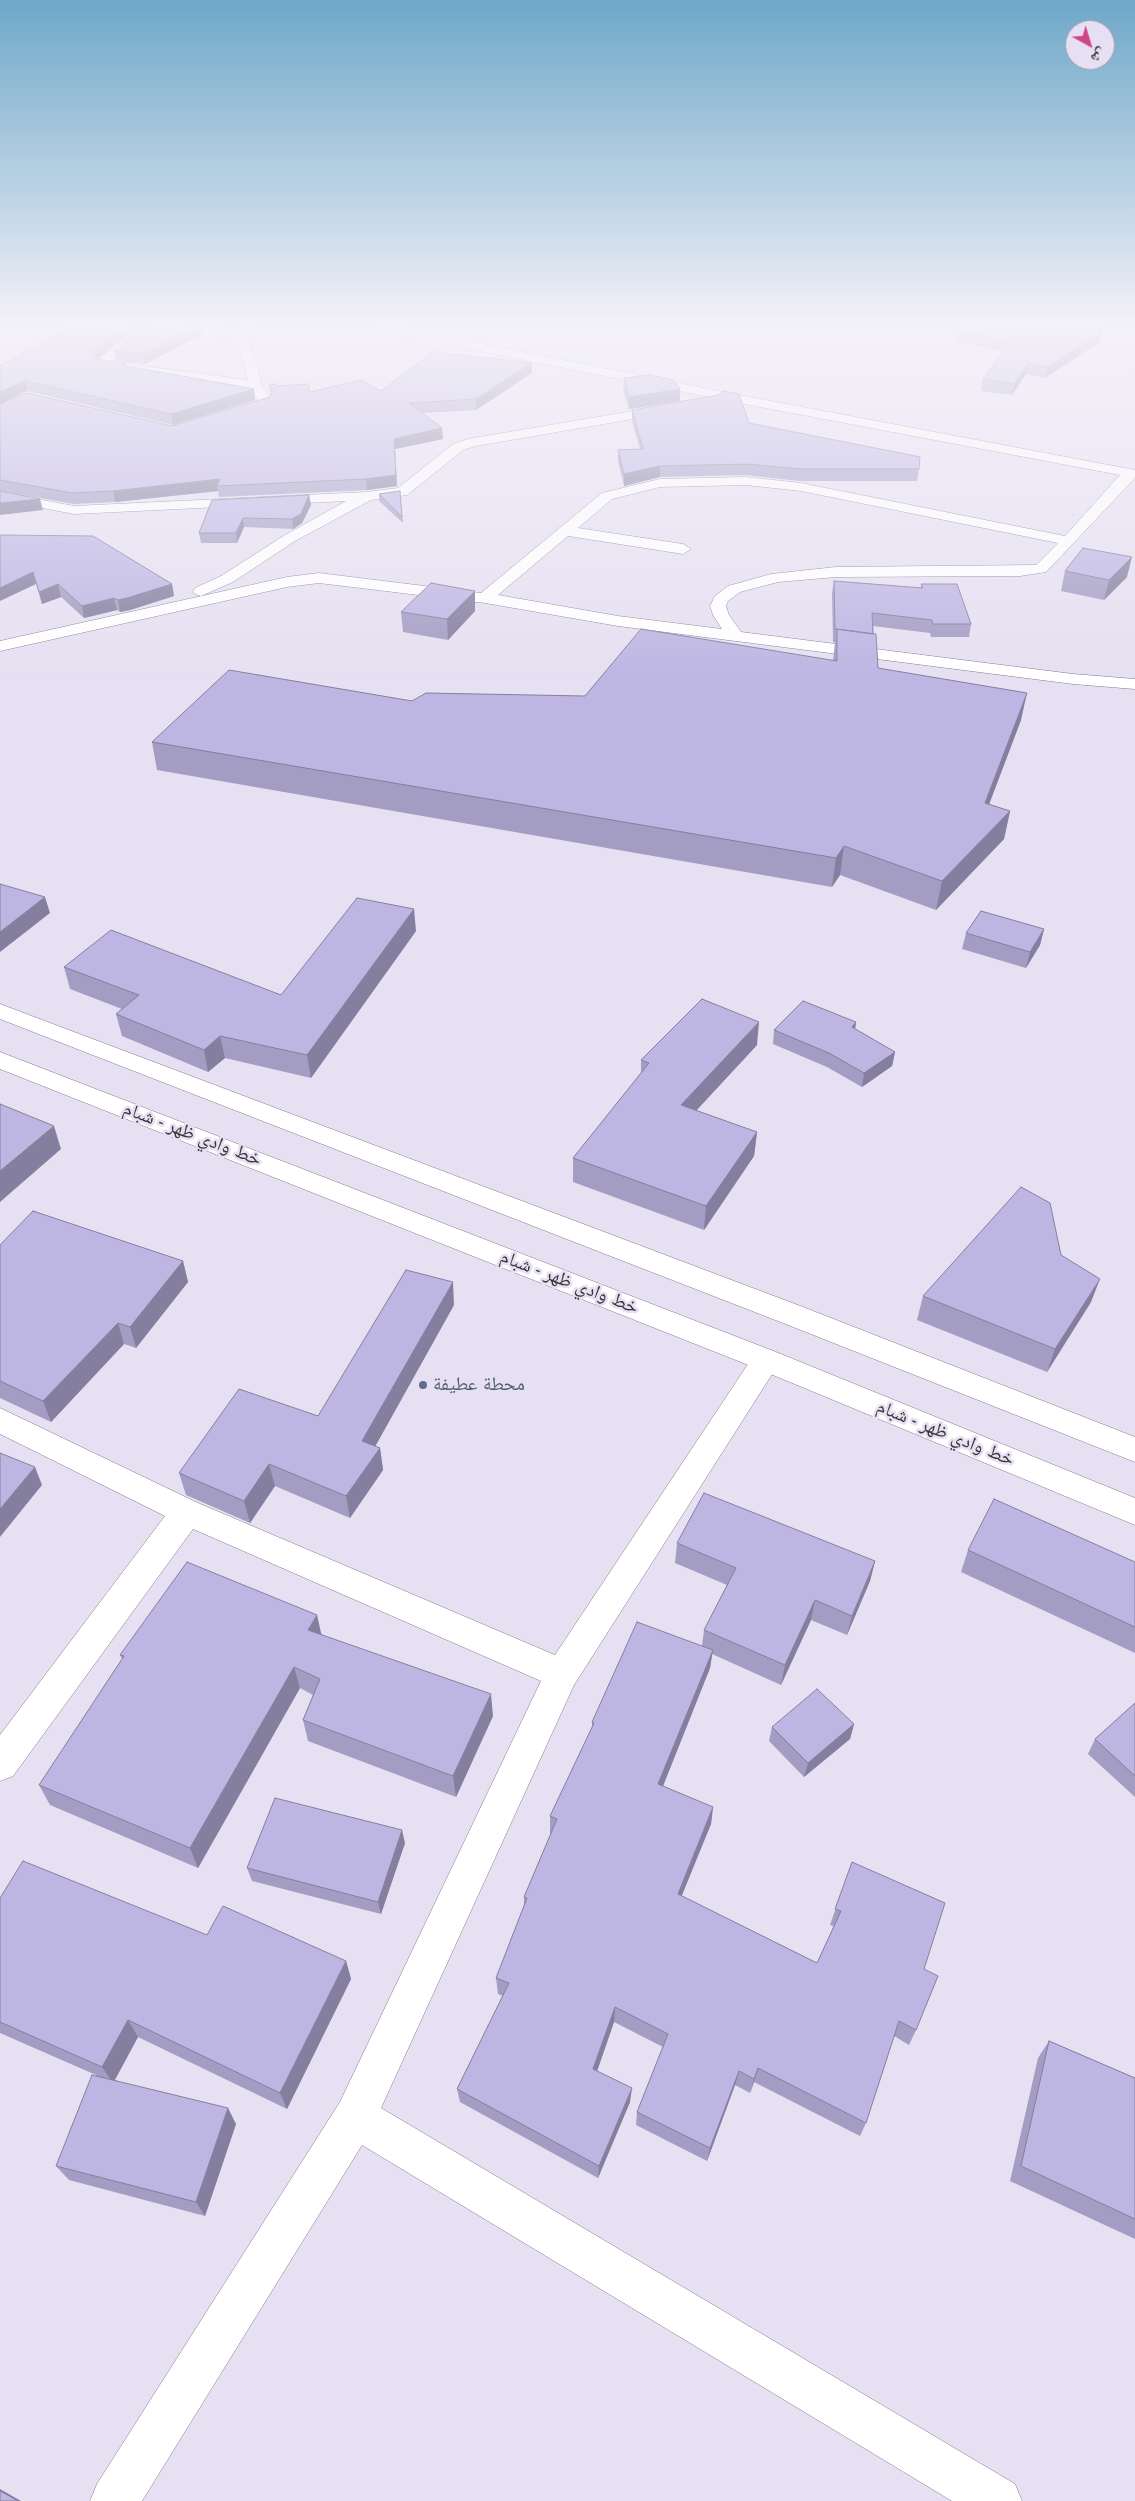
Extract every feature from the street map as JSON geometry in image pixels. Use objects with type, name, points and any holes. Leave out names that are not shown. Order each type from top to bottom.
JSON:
[{"type":"street","points":[[0,496],[74,510],[367,496],[402,492],[458,447],[465,445]]},
{"type":"street","points":[[979,445],[1132,474]]},
{"type":"street","points":[[735,635],[721,615],[718,606],[720,599],[734,589],[751,583],[786,576],[828,572],[1032,570],[1046,566],[1132,474]]},
{"type":"street","points":[[485,598],[607,496],[639,486],[684,481],[746,481],[801,487],[1069,541]]},
{"type":"street","points":[[159,611],[227,579],[290,538],[367,496]]},
{"type":"street","points":[[564,531],[683,549]]},
{"type":"street","points":[[0,646],[310,578],[332,579],[485,598],[618,621],[1073,679],[1135,684]]},
{"type":"street","points":[[0,1011],[793,1315],[1135,1450]]},
{"type":"street","name":"خط وادي ظهر - شبام","points":[[0,1060],[766,1360],[1135,1512]]},
{"type":"street","points":[[114,2501],[355,2117],[562,1674],[766,1360]]},
{"type":"street","points":[[0,1420],[187,1512],[562,1674]]},
{"type":"street","points":[[0,1764],[187,1512]]},
{"type":"street","points":[[355,2117],[998,2501]]},
{"type":"building","points":[[0,445],[394,445],[396,475],[366,479],[217,486],[220,479],[113,491],[72,493],[0,480]]},
{"type":"building","points":[[642,445],[858,445],[920,457],[919,469],[800,469],[747,464],[660,466],[624,474],[618,450],[643,449]]},
{"type":"building","points":[[0,491],[40,499],[0,503]]},
{"type":"building","points":[[400,491],[402,517],[379,494]]},
{"type":"building","points":[[309,495],[301,514],[292,519],[243,518],[236,533],[199,533],[212,500]]},
{"type":"building","points":[[0,535],[93,536],[172,584],[127,598],[118,600],[114,598],[82,606],[58,584],[39,592],[33,572],[0,588]]},
{"type":"building","points":[[1083,548],[1132,557],[1109,580],[1065,571]]},
{"type":"building","points":[[834,581],[923,588],[921,584],[957,584],[971,624],[933,624],[932,620],[872,613],[873,634],[835,629]]},
{"type":"building","points":[[431,583],[475,591],[447,619],[401,612]]},
{"type":"building","points":[[641,629],[837,661],[837,629],[876,634],[878,668],[1027,693],[985,803],[1010,811],[942,881],[844,846],[836,858],[152,742],[229,670],[412,701],[426,693],[585,696]]},
{"type":"building","points":[[0,884],[45,897],[0,932]]},
{"type":"building","points":[[357,898],[414,909],[307,1055],[220,1036],[204,1050],[116,1014],[139,995],[64,967],[111,930],[281,995]]},
{"type":"building","points":[[981,911],[1044,929],[1030,952],[966,933]]},
{"type":"building","points":[[702,999],[759,1022],[681,1105],[757,1132],[706,1206],[573,1158],[649,1063],[641,1060]]},
{"type":"building","points":[[803,1001],[856,1022],[852,1027],[895,1052],[864,1073],[829,1053],[774,1030]]},
{"type":"building","points":[[0,1104],[54,1126],[0,1171]]},
{"type":"building","points":[[1021,1187],[1050,1203],[1061,1255],[1100,1279],[1055,1349],[923,1296]]},
{"type":"building","points":[[33,1211],[183,1261],[130,1327],[118,1323],[43,1401],[0,1381],[0,1245]]},
{"type":"building","points":[[406,1270],[453,1282],[362,1441],[380,1448],[346,1496],[269,1464],[244,1501],[179,1473],[239,1389],[318,1416]]},
{"type":"building","points":[[0,1453],[35,1467],[0,1509]]},
{"type":"building","points":[[704,1493],[875,1561],[852,1616],[815,1600],[785,1665],[704,1630],[736,1568],[677,1543]]},
{"type":"building","points":[[994,1499],[1135,1562],[1135,1627],[968,1550]]},
{"type":"building","points":[[187,1562],[317,1615],[308,1630],[491,1694],[453,1776],[303,1720],[320,1679],[294,1667],[190,1848],[39,1785],[124,1656],[120,1655]]},
{"type":"building","points":[[637,1622],[713,1650],[658,1784],[713,1807],[678,1894],[817,1963],[841,1911],[835,1909],[852,1862],[945,1903],[924,1969],[938,1976],[916,2030],[899,2021],[866,2123],[758,2068],[754,2079],[739,2071],[710,2148],[637,2112],[668,2034],[615,2007],[593,2069],[632,2088],[599,2166],[457,2089],[509,1983],[496,1978],[527,1898],[524,1897],[557,1819],[550,1816],[594,1723],[592,1722]]},
{"type":"building","points":[[817,1689],[854,1724],[808,1763],[772,1727]]},
{"type":"building","points":[[1135,1703],[1135,1776],[1095,1739]]},
{"type":"building","points":[[275,1798],[402,1830],[378,1902],[247,1868]]},
{"type":"building","points":[[23,1861],[207,1935],[223,1906],[346,1961],[280,2093],[128,2020],[102,2067],[0,2022],[0,1898]]},
{"type":"building","points":[[1049,2041],[1135,2078],[1135,2219],[1021,2166]]},
{"type":"building","points":[[92,2075],[228,2108],[196,2202],[56,2166]]},
{"type":"building","points":[[0,2491],[18,2501],[0,2501]]},
{"type":"place","name":"محطة عطيفة","points":[[423,1385]]}]
